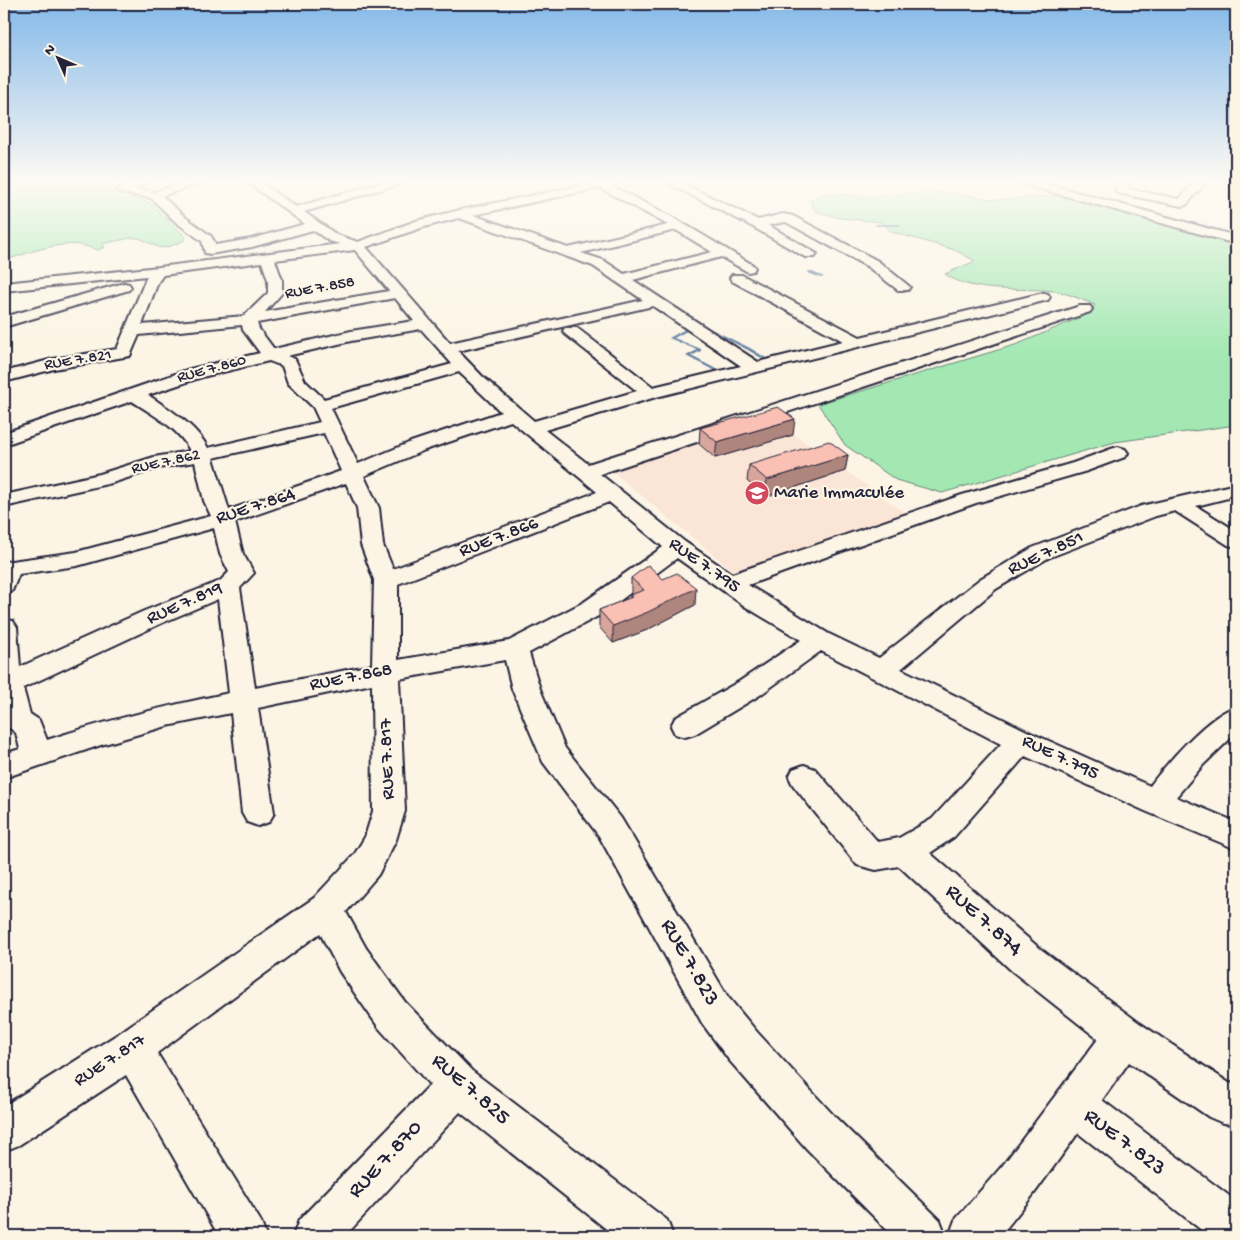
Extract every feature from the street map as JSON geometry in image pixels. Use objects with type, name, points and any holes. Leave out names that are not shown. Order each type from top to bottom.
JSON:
[{"type":"street","points":[[201,266],[210,250],[207,240]]},
{"type":"street","points":[[210,250],[263,240]]},
{"type":"street","points":[[339,240],[358,246]]},
{"type":"street","points":[[4,322],[155,276],[201,266],[268,256],[358,246],[375,240]]},
{"type":"street","points":[[532,240],[598,263],[756,368]]},
{"type":"street","points":[[566,252],[618,240]]},
{"type":"street","points":[[702,240],[723,252],[742,273],[857,342]]},
{"type":"street","points":[[785,240],[810,254]]},
{"type":"street","points":[[828,240],[873,264],[903,287]]},
{"type":"street","name":"RUE 7.795","points":[[358,246],[447,349],[523,421],[676,547],[729,583],[820,640],[1021,741],[1236,836]]},
{"type":"street","points":[[622,279],[723,252]]},
{"type":"street","points":[[248,320],[276,292],[276,276],[268,256]]},
{"type":"street","points":[[4,287],[155,276]]},
{"type":"street","name":"RUE 7.821","points":[[4,377],[53,364],[119,355],[125,350],[155,276]]},
{"type":"street","name":"RUE 7.858","points":[[132,332],[248,320],[399,293]]},
{"type":"street","name":"RUE 7.864","points":[[4,586],[9,568],[77,559],[223,519],[352,474],[418,446],[756,368],[1043,297]]},
{"type":"street","points":[[447,349],[656,301]]},
{"type":"street","points":[[585,472],[1085,309]]},
{"type":"street","name":"RUE 7.817","points":[[4,1130],[132,1048],[326,910],[366,865],[380,840],[389,811],[385,672],[386,580],[372,545],[368,508],[325,415],[297,383],[288,363],[270,355],[251,330],[248,320]]},
{"type":"street","name":"RUE 7.860","points":[[4,439],[196,374],[351,336],[425,324]]},
{"type":"street","points":[[571,331],[650,393]]},
{"type":"street","name":"RUE 7.862","points":[[4,501],[105,478],[154,463],[202,455],[325,415],[464,366]]},
{"type":"street","name":"RUE 7.819","points":[[8,684],[228,586],[242,573],[235,565],[223,519],[214,501],[202,455],[193,439],[182,428],[134,394]]},
{"type":"street","points":[[729,583],[969,498],[1080,467],[1118,453]]},
{"type":"street","name":"RUE 7.851","points":[[882,670],[988,584],[1040,553],[1149,511],[1236,490]]},
{"type":"street","name":"RUE 7.866","points":[[386,580],[612,494]]},
{"type":"street","points":[[1178,504],[1236,540]]},
{"type":"street","name":"RUE 7.868","points":[[4,766],[36,754],[122,728],[242,700],[515,649],[593,608],[676,547]]},
{"type":"street","points":[[228,586],[258,813]]},
{"type":"street","points":[[4,627],[8,684],[17,719],[29,728],[36,754]]},
{"type":"street","points":[[685,726],[750,688],[820,640]]},
{"type":"street","name":"RUE 7.823","points":[[515,649],[526,689],[553,754],[610,827],[715,1010],[743,1046],[821,1133],[924,1236]]},
{"type":"street","points":[[1156,802],[1169,782],[1219,730],[1236,717]]},
{"type":"street","points":[[804,777],[869,855],[876,856],[905,851],[943,828],[1021,741]]},
{"type":"street","name":"RUE 7.874","points":[[905,851],[1025,959],[1124,1036],[1223,1104],[1236,1104]]},
{"type":"street","name":"RUE 7.825","points":[[326,910],[353,960],[392,1015],[458,1084],[651,1236]]},
{"type":"street","points":[[1074,1104],[1124,1036]]},
{"type":"street","points":[[132,1048],[244,1236]]},
{"type":"street","name":"RUE 7.870","points":[[314,1236],[458,1084]]},
{"type":"street","name":"RUE 7.823","points":[[971,1236],[1018,1180],[1074,1104],[1236,1228]]},
{"type":"shaded area","name":"Marie Immaculée","points":[[776,422],[907,514],[739,576],[607,467],[649,454],[699,444]]},
{"type":"green space","points":[[4,240],[121,240],[102,244],[105,247],[98,250],[80,245],[61,245],[41,249],[4,261]]},
{"type":"green space","points":[[143,240],[185,240],[171,246],[160,248]]},
{"type":"green space","points":[[920,240],[1236,241],[1236,425],[1115,442],[942,493],[896,480],[845,445],[818,404],[1018,344],[1086,315],[1095,305],[1054,291],[983,288],[957,281],[945,274],[975,261],[955,250]]},
{"type":"building","points":[[778,407],[795,419],[717,442],[700,428]]},
{"type":"building","points":[[829,441],[848,455],[767,480],[749,465]]},
{"type":"building","points":[[648,565],[663,579],[677,573],[696,588],[648,612],[613,626],[599,610],[632,597],[630,595],[644,590],[631,578]]},
{"type":"waterway","points":[[809,272],[822,277]]},
{"type":"waterway","points":[[721,373],[688,356],[700,350],[671,338],[686,330],[703,326],[764,358]]},
{"type":"waterway","points":[[655,386],[671,383]]},
{"type":"place","name":"Marie Immaculée","points":[[757,493]]}]
